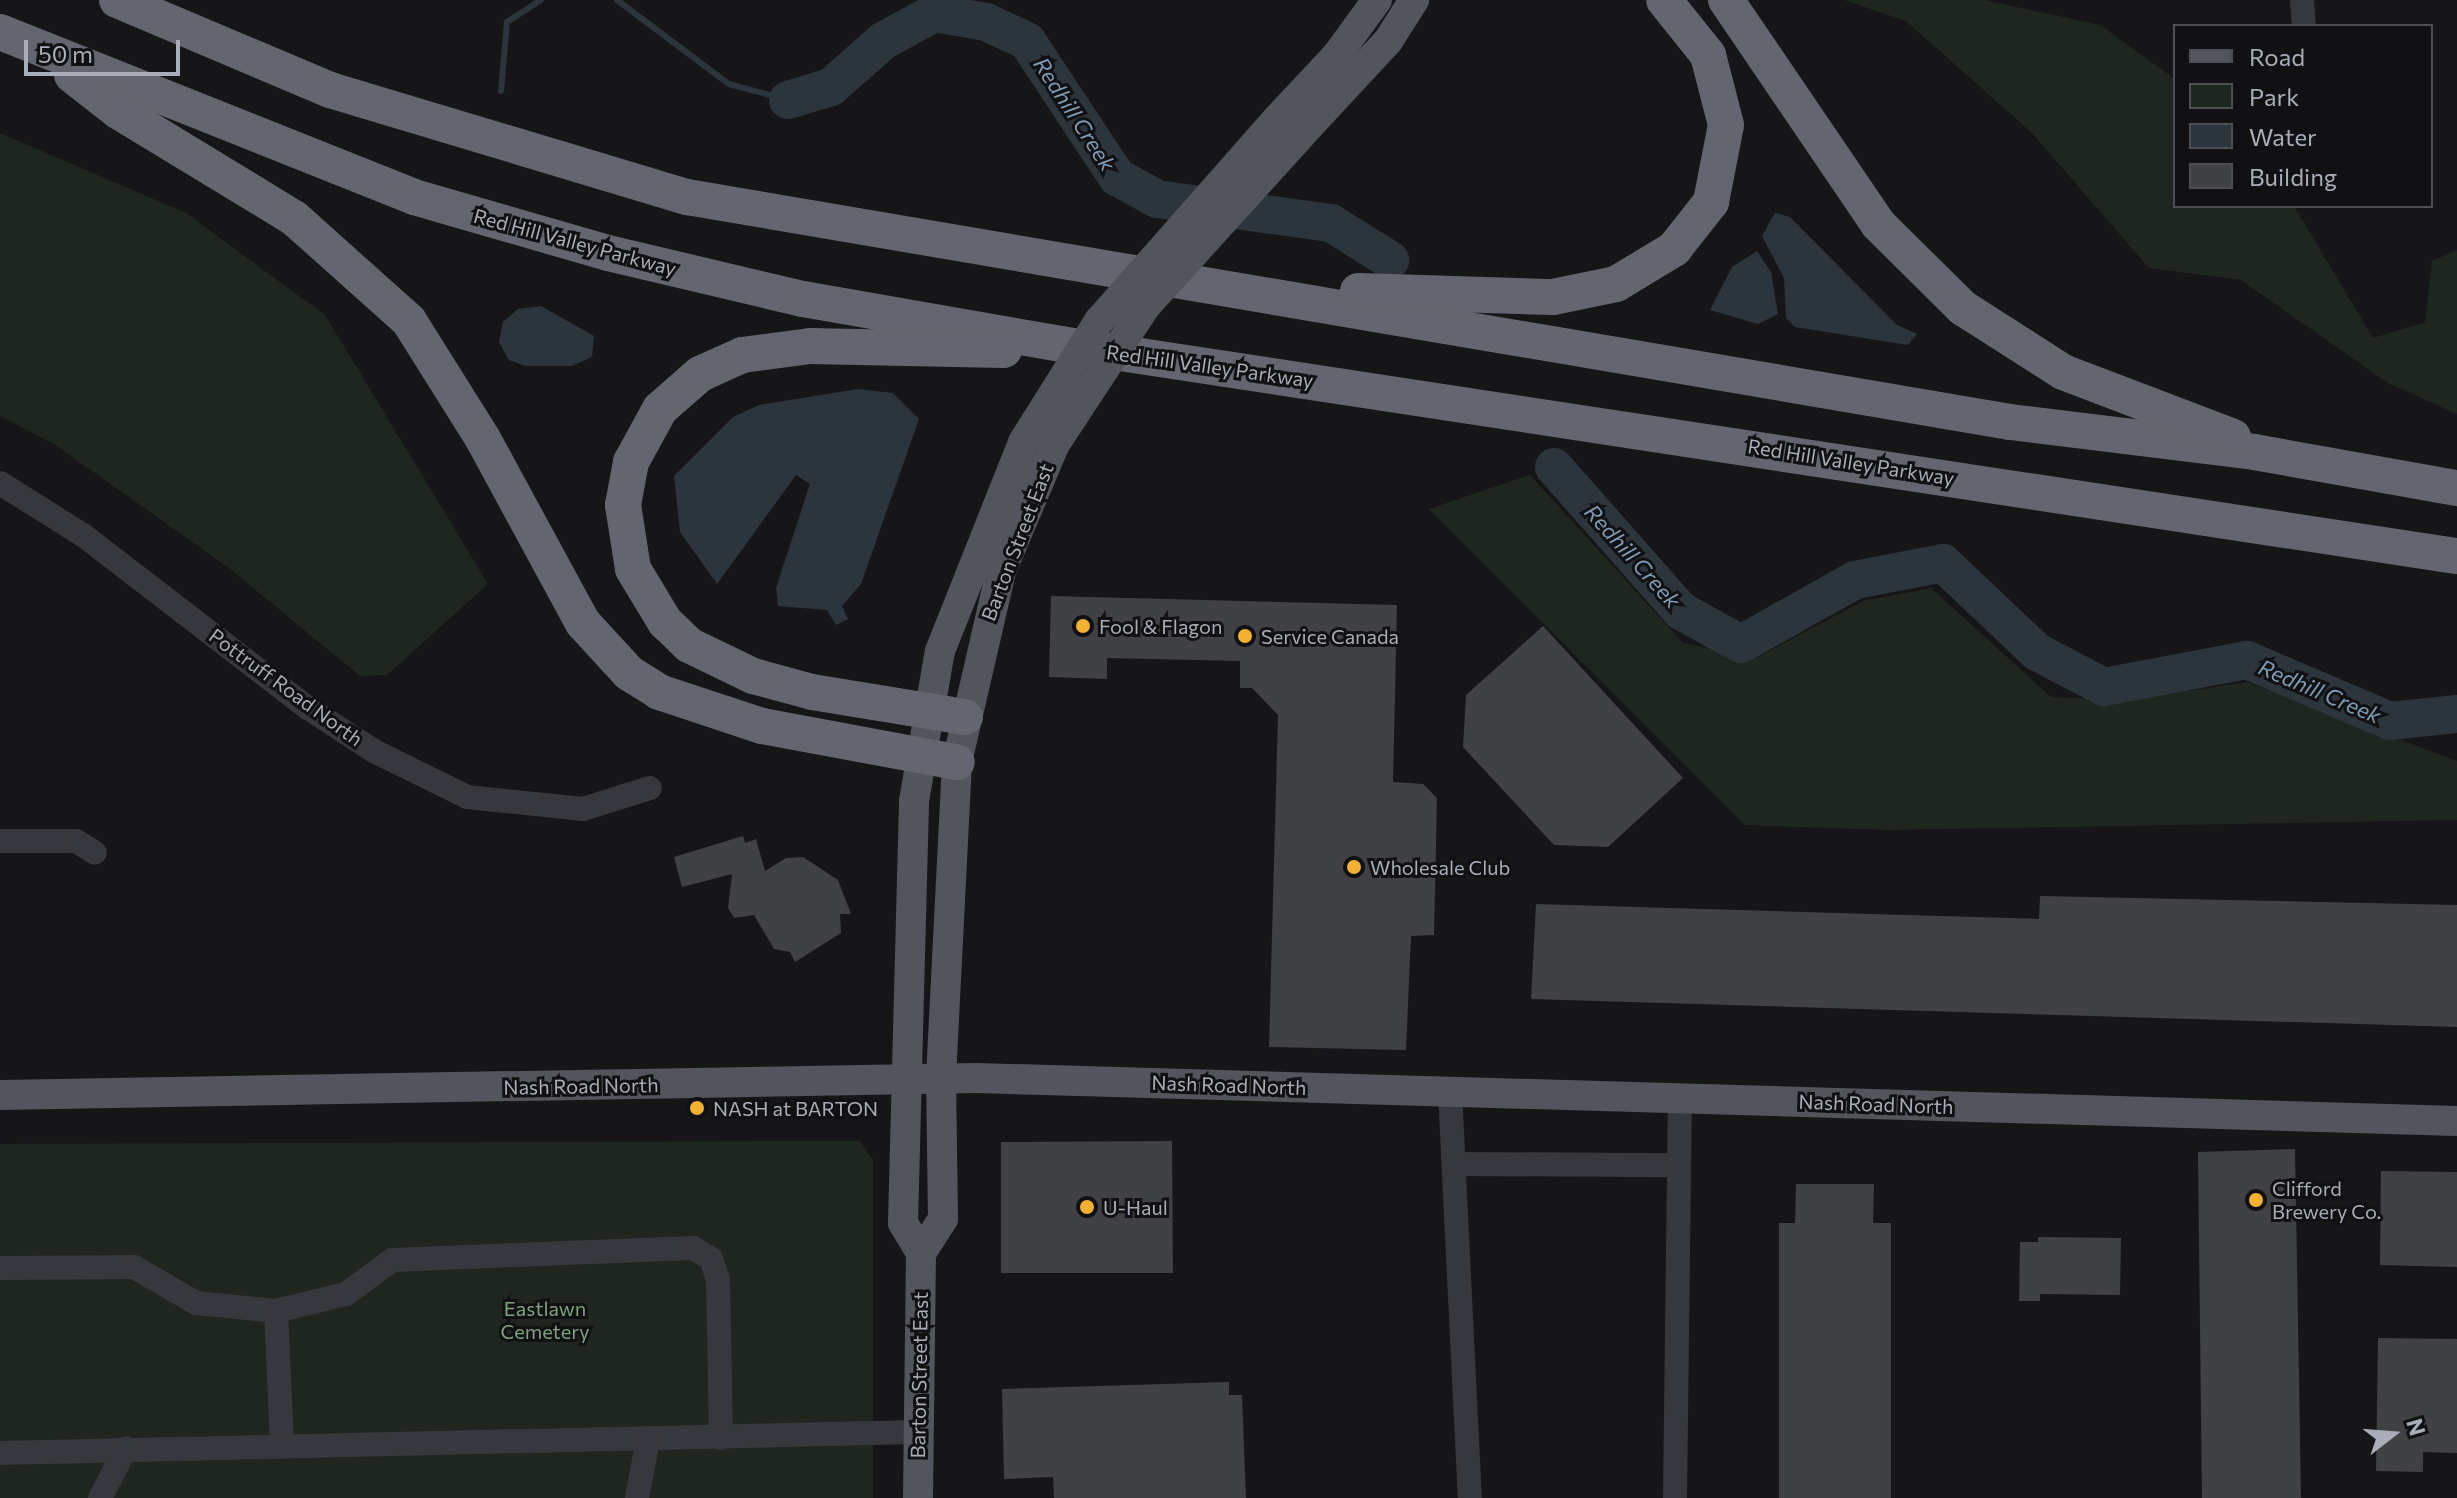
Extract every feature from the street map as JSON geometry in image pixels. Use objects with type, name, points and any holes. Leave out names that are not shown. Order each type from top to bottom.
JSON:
[{"type":"highway","points":[[117,0],[330,90],[687,197],[2010,422],[2254,452],[2457,488]]},
{"type":"highway","points":[[1279,297],[1343,290],[1553,297],[1616,284],[1657,264],[1711,202],[1726,125],[1708,55],[1664,0]]},
{"type":"highway","points":[[1726,0],[1878,224],[1963,308],[2063,372],[2226,431],[2254,452]]},
{"type":"highway","name":"Red Hill Valley Parkway","points":[[0,32],[414,197],[593,249],[803,299],[1061,344],[2457,556]]},
{"type":"highway","points":[[39,50],[118,111],[294,218],[409,321],[483,439],[583,623],[629,673],[659,692],[751,723],[957,762]]},
{"type":"highway","points":[[965,717],[812,692],[753,676],[689,645],[665,622],[633,569],[623,505],[631,462],[660,409],[700,374],[753,352],[810,346],[989,352],[1061,344]]},
{"type":"main road","name":"Barton Street East","points":[[918,1498],[921,1253],[903,1223],[905,1078],[919,756],[940,651],[1023,442],[1099,321],[1337,55],[1377,0]]},
{"type":"main road","name":"Barton Street East","points":[[921,1253],[943,1219],[941,1078],[957,762],[1001,571],[1055,444],[1145,307],[1388,41],[1414,0]]},
{"type":"main road","name":"Nash Road North","points":[[0,1095],[941,1078],[2457,1121]]},
{"type":"street","points":[[2302,0],[2304,24]]},
{"type":"street","name":"Pottruff Road North","points":[[0,483],[83,535],[308,708],[374,751],[467,797],[583,809],[650,788]]},
{"type":"street","points":[[0,841],[76,841],[95,853]]},
{"type":"street","points":[[1450,1092],[1470,1498]]},
{"type":"street","points":[[1675,1498],[1680,1099]]},
{"type":"street","points":[[1454,1164],[1678,1165]]},
{"type":"street","points":[[0,1268],[134,1267],[196,1303],[276,1311],[346,1294],[392,1260],[693,1248],[711,1259],[718,1279],[721,1438]]},
{"type":"street","points":[[276,1311],[282,1442]]},
{"type":"street","points":[[0,1453],[282,1442],[721,1438],[918,1432]]},
{"type":"street","points":[[637,1498],[648,1439]]},
{"type":"street","points":[[100,1498],[126,1448]]},
{"type":"green space","points":[[1844,0],[1984,0],[2100,25],[2173,78],[2173,208],[2295,208],[2373,338],[2425,322],[2432,261],[2457,250],[2457,414],[2388,383],[2241,280],[2149,268],[2032,133],[1906,21]]},
{"type":"green space","points":[[0,133],[186,213],[325,315],[488,584],[387,675],[360,676],[229,568],[54,444],[0,416]]},
{"type":"green space","points":[[1530,475],[1683,643],[1756,658],[1863,601],[1931,588],[2051,697],[2127,700],[2247,682],[2457,761],[2457,820],[1889,830],[1745,825],[1429,509]]},
{"type":"green space","name":"Eastlawn Cemetery","points":[[860,1141],[873,1160],[873,1498],[0,1498],[0,1144]]},
{"type":"water","points":[[1775,213],[1790,217],[1897,325],[1917,334],[1908,345],[1795,327],[1786,318],[1784,278],[1762,236]]},
{"type":"water","points":[[1757,251],[1771,272],[1778,314],[1758,324],[1710,310],[1732,267]]},
{"type":"water","points":[[541,306],[594,336],[592,357],[572,366],[525,366],[509,360],[499,342],[503,322],[518,309]]},
{"type":"water","points":[[858,389],[893,393],[919,419],[861,584],[842,606],[848,619],[836,625],[827,610],[778,606],[776,588],[810,484],[796,475],[717,584],[680,532],[674,476],[733,417],[759,405]]},
{"type":"building","points":[[1051,596],[1397,605],[1393,782],[1423,784],[1437,798],[1434,935],[1411,936],[1406,1050],[1269,1047],[1278,715],[1252,688],[1240,688],[1240,661],[1107,658],[1107,679],[1049,677]]},
{"type":"building","points":[[1543,626],[1683,778],[1608,847],[1554,845],[1463,747],[1466,695]]},
{"type":"building","points":[[743,836],[745,843],[756,839],[765,871],[786,858],[803,857],[838,880],[851,914],[840,914],[841,933],[795,962],[790,952],[774,949],[754,915],[734,918],[728,908],[732,874],[682,887],[674,857]]},
{"type":"building","points":[[2040,896],[2457,905],[2457,1027],[1531,999],[1536,904],[2039,919]]},
{"type":"building","name":"U-Haul","points":[[1172,1141],[1173,1273],[1001,1273],[1001,1142]]},
{"type":"building","points":[[2295,1149],[2301,1498],[2202,1498],[2198,1152]]},
{"type":"building","points":[[2381,1171],[2457,1172],[2457,1267],[2380,1265]]},
{"type":"building","points":[[1796,1184],[1874,1184],[1873,1223],[1891,1223],[1891,1498],[1779,1498],[1779,1223],[1795,1223]]},
{"type":"building","points":[[2038,1237],[2121,1238],[2120,1295],[2040,1294],[2040,1301],[2019,1301],[2020,1242],[2038,1242]]},
{"type":"building","points":[[2378,1338],[2457,1339],[2457,1453],[2423,1452],[2423,1472],[2376,1471]]},
{"type":"building","points":[[1229,1382],[1229,1395],[1242,1395],[1246,1498],[1054,1498],[1053,1477],[1004,1479],[1002,1389]]},
{"type":"waterway","points":[[501,91],[507,22],[541,0]]},
{"type":"waterway","name":"Redhill Creek","points":[[617,0],[729,84],[788,100]]},
{"type":"waterway","name":"Redhill Creek","points":[[788,100],[831,87],[883,41],[934,13],[986,22],[1027,41],[1117,177],[1157,199],[1331,223],[1390,260]]},
{"type":"waterway","name":"Redhill Creek","points":[[1554,467],[1681,611],[1741,644],[1855,580],[1943,563],[2037,652],[2104,687],[2247,660],[2390,721],[2457,714]]},
{"type":"place","name":"Fool & Flagon","points":[[1083,626]]},
{"type":"place","name":"Service Canada","points":[[1245,636]]},
{"type":"place","name":"Wholesale Club","points":[[1354,867]]},
{"type":"place","name":"NASH at BARTON","points":[[697,1108]]},
{"type":"place","name":"Clifford Brewery Co.","points":[[2256,1200]]},
{"type":"place","name":"U-Haul","points":[[1087,1207]]}]
